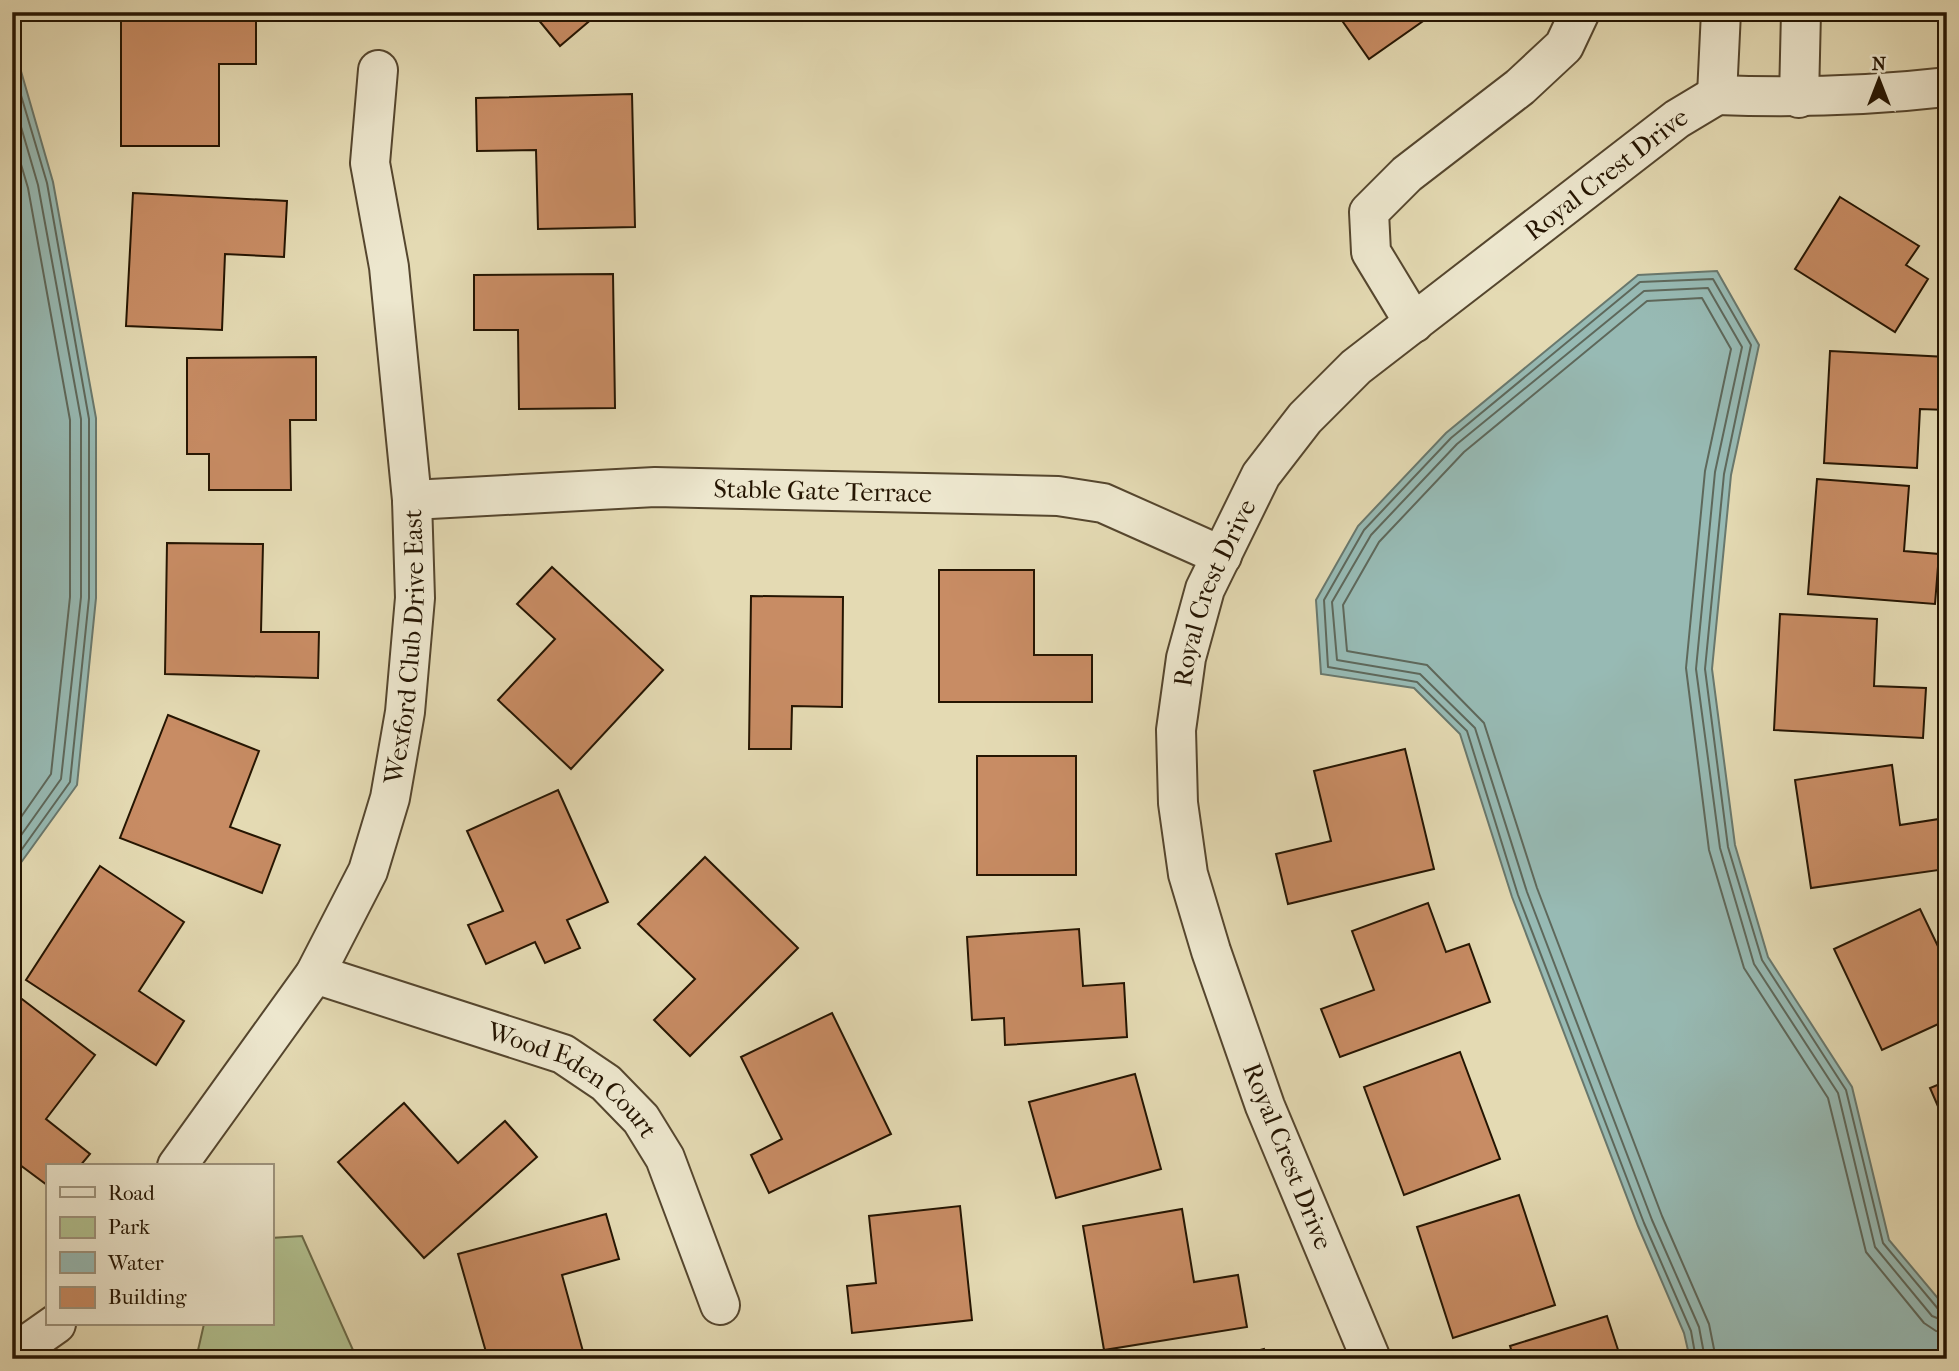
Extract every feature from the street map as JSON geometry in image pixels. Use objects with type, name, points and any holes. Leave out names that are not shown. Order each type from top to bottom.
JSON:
[{"type":"street","points":[[1413,323],[1371,252],[1369,212],[1407,174],[1520,87],[1564,46],[1580,12]]},
{"type":"street","name":"Royal Crest Drive","points":[[1371,1359],[1265,1106],[1211,951],[1188,874],[1178,803],[1176,730],[1186,658],[1205,589],[1261,475],[1305,418],[1356,367],[1677,119],[1717,95],[1721,12]]},
{"type":"street","points":[[1799,98],[1801,12]]},
{"type":"street","name":"Wexford Club Drive East","points":[[178,1164],[315,974],[368,871],[390,798],[405,712],[415,598],[412,500],[389,267],[370,163],[378,70]]},
{"type":"street","points":[[1717,95],[1799,98],[1862,96],[1947,87]]},
{"type":"street","name":"Stable Gate Terrace","points":[[412,500],[655,486],[1058,496],[1103,503],[1222,556]]},
{"type":"street","name":"Wood Eden Court","points":[[315,974],[563,1054],[606,1083],[640,1119],[665,1158],[720,1305]]},
{"type":"street","points":[[12,1355],[53,1326]]},
{"type":"green space","points":[[302,1236],[357,1359],[196,1359],[204,1326],[273,1326],[273,1238]]},
{"type":"water","points":[[12,40],[53,182],[96,418],[96,598],[77,785],[12,875]]},
{"type":"water","points":[[1717,271],[1759,345],[1731,475],[1712,669],[1735,845],[1768,957],[1852,1087],[1889,1240],[1947,1309],[1947,1359],[1690,1359],[1684,1333],[1638,1226],[1512,897],[1460,734],[1414,688],[1321,674],[1316,600],[1358,526],[1446,433],[1638,275]]},
{"type":"building","points":[[532,12],[600,12],[560,46]]},
{"type":"building","points":[[1336,12],[1436,12],[1369,59]]},
{"type":"building","points":[[121,14],[256,14],[256,64],[219,64],[219,146],[121,146]]},
{"type":"building","points":[[632,94],[635,227],[538,229],[536,150],[477,151],[476,98]]},
{"type":"building","points":[[133,193],[287,201],[284,257],[225,254],[222,330],[126,326]]},
{"type":"building","points":[[1840,197],[1919,246],[1906,265],[1928,279],[1895,332],[1795,269]]},
{"type":"building","points":[[613,274],[615,408],[519,409],[518,330],[474,330],[474,275]]},
{"type":"building","points":[[1830,351],[1947,357],[1947,410],[1920,409],[1917,468],[1824,463]]},
{"type":"building","points":[[316,357],[316,420],[290,420],[291,490],[209,490],[209,454],[187,454],[187,358]]},
{"type":"building","points":[[1817,479],[1909,486],[1904,551],[1939,554],[1935,604],[1808,594]]},
{"type":"building","points":[[167,543],[263,544],[261,632],[319,632],[318,678],[165,674]]},
{"type":"building","points":[[552,567],[663,670],[571,769],[498,700],[555,639],[517,604]]},
{"type":"building","points":[[939,570],[1034,570],[1034,655],[1092,655],[1092,702],[939,702]]},
{"type":"building","points":[[751,596],[843,597],[842,707],[792,706],[791,749],[749,749]]},
{"type":"building","points":[[1780,614],[1877,619],[1874,686],[1926,688],[1923,738],[1774,730]]},
{"type":"building","points":[[168,715],[259,751],[230,827],[280,845],[262,893],[120,838]]},
{"type":"building","points":[[1405,749],[1434,869],[1288,904],[1276,854],[1331,841],[1314,771]]},
{"type":"building","points":[[977,756],[1076,756],[1076,875],[977,875]]},
{"type":"building","points":[[1892,765],[1900,825],[1939,819],[1946,869],[1811,888],[1795,780]]},
{"type":"building","points":[[558,790],[608,902],[567,920],[580,948],[545,963],[535,942],[486,964],[468,925],[503,911],[467,831]]},
{"type":"building","points":[[705,857],[798,948],[690,1056],[654,1020],[695,979],[638,924]]},
{"type":"building","points":[[100,866],[184,922],[139,991],[184,1021],[156,1065],[26,980]]},
{"type":"building","points":[[1428,903],[1446,952],[1469,944],[1490,1002],[1340,1057],[1321,1009],[1374,990],[1352,931]]},
{"type":"building","points":[[1920,909],[1947,965],[1947,1020],[1882,1050],[1834,949]]},
{"type":"building","points":[[1079,929],[1083,986],[1124,983],[1127,1037],[1005,1045],[1004,1018],[972,1020],[967,937]]},
{"type":"building","points":[[18,996],[95,1055],[46,1119],[90,1154],[82,1164],[46,1164],[46,1184],[12,1159],[12,1003]]},
{"type":"building","points":[[832,1013],[891,1134],[769,1193],[751,1155],[782,1139],[741,1057]]},
{"type":"building","points":[[1460,1052],[1500,1159],[1404,1195],[1364,1087]]},
{"type":"building","points":[[1135,1074],[1161,1169],[1056,1198],[1029,1102]]},
{"type":"building","points":[[1947,1081],[1947,1127],[1930,1088]]},
{"type":"building","points":[[404,1103],[458,1163],[505,1121],[537,1157],[424,1258],[338,1162]]},
{"type":"building","points":[[1519,1195],[1555,1305],[1453,1338],[1417,1227]]},
{"type":"building","points":[[960,1206],[972,1320],[852,1333],[847,1286],[876,1283],[869,1216]]},
{"type":"building","points":[[1182,1209],[1194,1282],[1238,1275],[1247,1327],[1104,1350],[1083,1226]]},
{"type":"building","points":[[606,1214],[619,1259],[562,1275],[584,1355],[572,1359],[488,1359],[458,1254]]},
{"type":"building","points":[[1607,1316],[1621,1359],[1514,1359],[1510,1346]]},
{"type":"building","points":[[1264,1349],[1267,1359],[1226,1359]]}]
